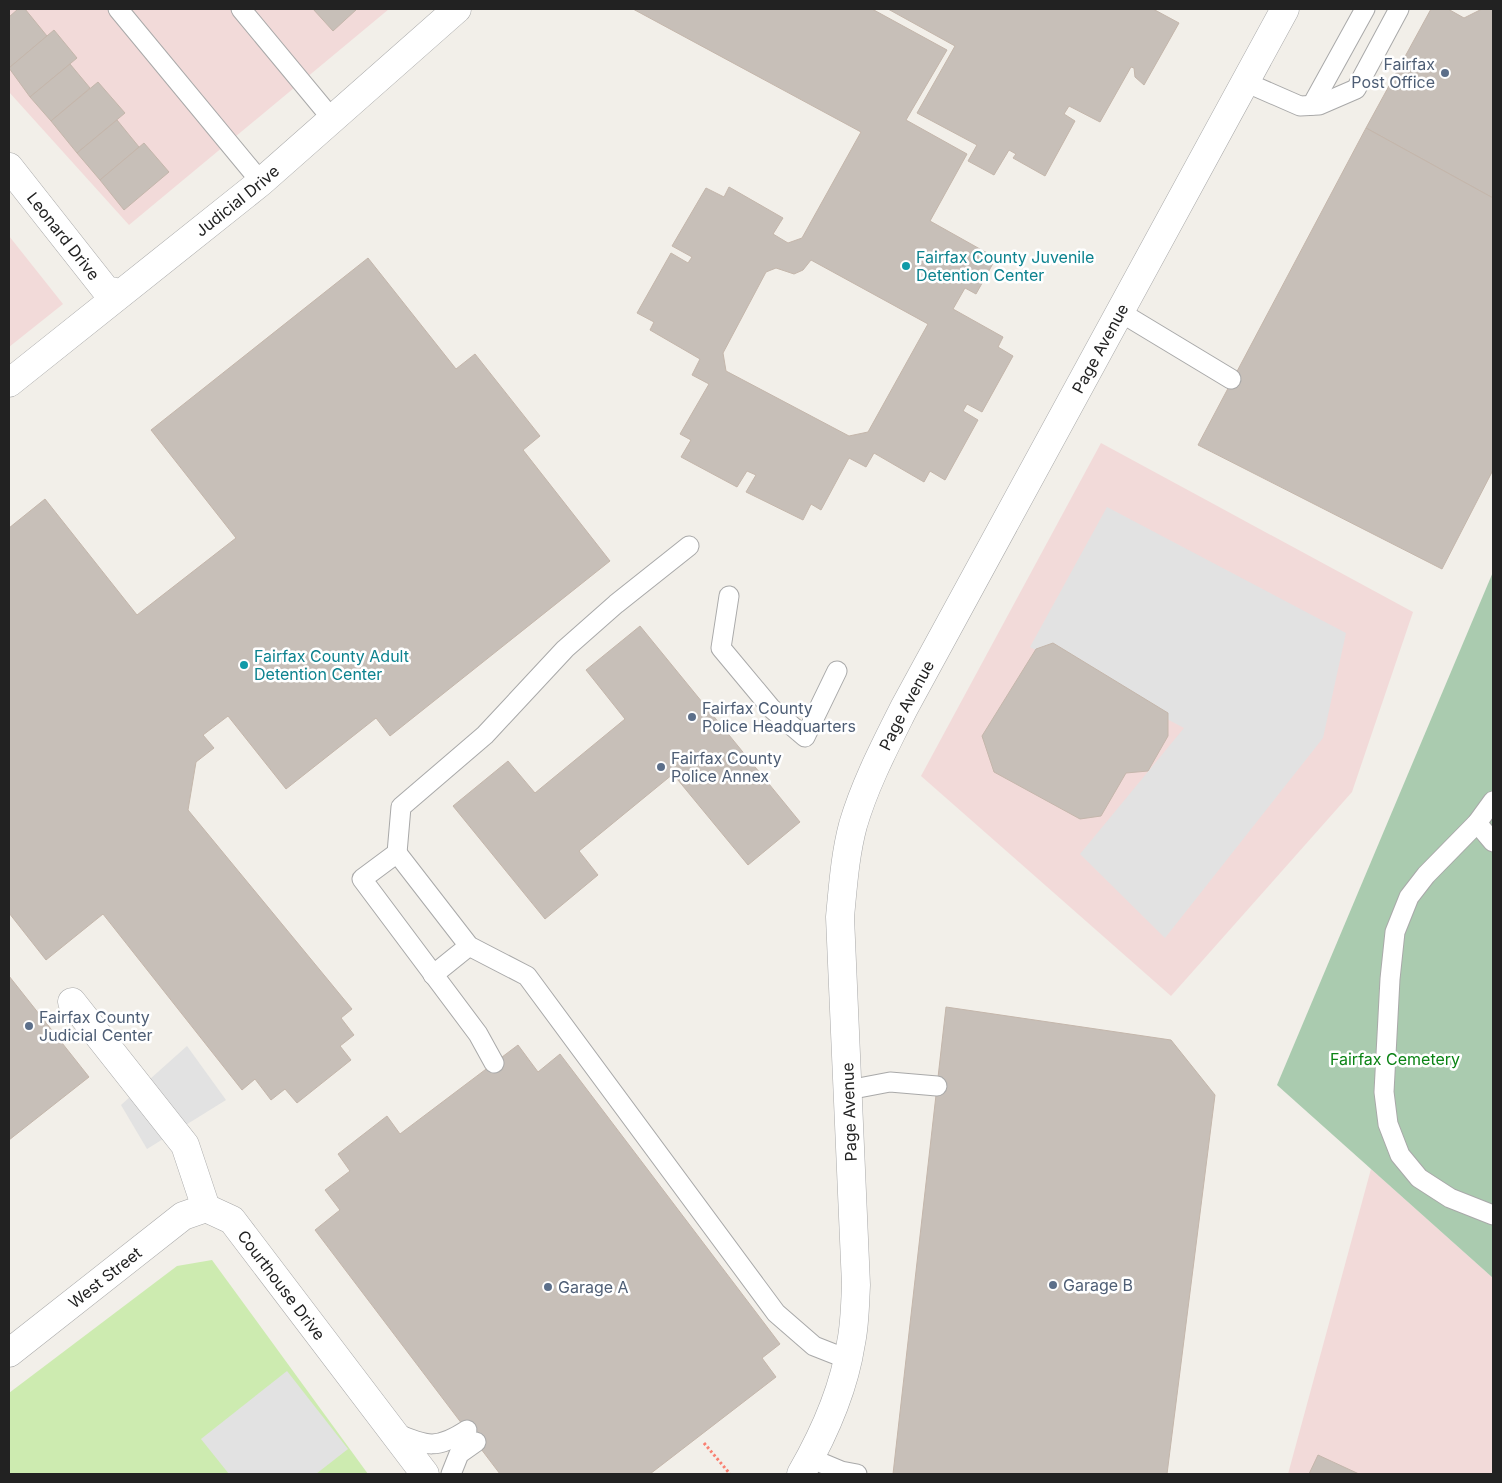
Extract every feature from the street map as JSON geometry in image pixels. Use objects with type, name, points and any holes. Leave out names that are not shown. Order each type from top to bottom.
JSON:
[{"type":"street","name":"Judicial Drive","points":[[9,383],[113,295],[261,182],[458,9]]},
{"type":"street","name":"Page Avenue","points":[[806,1466],[841,1387],[851,1343],[856,1285],[840,917],[845,862],[856,817],[884,746],[904,708],[1285,9]]},
{"type":"street","name":"Leonard Drive","points":[[9,168],[113,295]]},
{"type":"street","points":[[72,1002],[185,1145],[206,1208]]},
{"type":"street","name":"West Street","points":[[9,1353],[183,1216],[206,1208]]},
{"type":"street","name":"Courthouse Drive","points":[[206,1208],[232,1220],[425,1474]]},
{"type":"lane","points":[[118,9],[261,182]]},
{"type":"lane","points":[[241,9],[333,120]]},
{"type":"lane","points":[[1312,105],[1365,9]]},
{"type":"lane","points":[[1245,82],[1300,106],[1319,105],[1356,89],[1399,9]]},
{"type":"lane","points":[[1120,312],[1231,379]]},
{"type":"lane","points":[[689,546],[616,604],[565,649],[485,735],[401,807],[396,853],[469,946],[527,976],[776,1313],[814,1346],[847,1359]]},
{"type":"lane","points":[[729,596],[721,648],[771,708],[805,737],[837,671]]},
{"type":"lane","points":[[1493,801],[1477,823],[1426,874],[1409,897],[1395,932],[1390,979],[1384,1092],[1388,1124],[1400,1155],[1419,1178],[1450,1198],[1493,1214]]},
{"type":"lane","points":[[1477,823],[1493,842]]},
{"type":"lane","points":[[396,853],[362,879],[478,1034],[494,1063]]},
{"type":"lane","points":[[433,975],[469,946]]},
{"type":"lane","points":[[848,1090],[890,1082],[937,1086]]},
{"type":"lane","points":[[394,1432],[422,1445],[471,1436],[459,1454],[451,1474]]},
{"type":"lane","points":[[806,1466],[857,1474]]},
{"type":"path","points":[[704,1443],[730,1474]]},
{"type":"shaded area","points":[[9,9],[389,9],[129,225],[9,92]]},
{"type":"shaded area","points":[[9,236],[63,304],[9,347]]},
{"type":"shaded area","points":[[1101,443],[1413,612],[1352,792],[1171,996],[921,776]]},
{"type":"shaded area","points":[[1107,507],[1346,633],[1323,738],[1165,938],[1080,854],[1184,728],[1030,647]]},
{"type":"shaded area","points":[[187,1046],[226,1100],[147,1149],[121,1105]]},
{"type":"shaded area","points":[[1371,1169],[1493,1278],[1493,1474],[1288,1474]]},
{"type":"shaded area","points":[[287,1371],[348,1449],[316,1474],[229,1474],[201,1439]]},
{"type":"green space","name":"Fairfax Cemetery","points":[[1493,572],[1493,1278],[1277,1085]]},
{"type":"green space","points":[[212,1260],[368,1474],[9,1474],[9,1393],[177,1266]]},
{"type":"building","points":[[18,9],[25,9],[47,36],[9,68],[9,17]]},
{"type":"building","points":[[313,9],[357,9],[333,31]]},
{"type":"building","name":"Fairfax County Juvenile Detention Center","points":[[633,9],[872,9],[947,50],[906,120],[967,154],[930,221],[996,258],[976,294],[965,288],[953,309],[1003,337],[998,347],[1013,356],[982,412],[967,404],[963,411],[978,420],[945,480],[930,471],[924,482],[874,453],[866,467],[849,458],[821,510],[811,504],[803,520],[746,492],[756,475],[747,471],[737,487],[681,457],[691,440],[680,434],[709,384],[692,375],[700,359],[650,330],[654,322],[637,313],[671,253],[688,263],[692,257],[672,246],[706,188],[724,197],[729,187],[783,218],[773,234],[788,243],[802,238],[861,132]],"holes":[[[811,260],[928,324],[868,432],[849,436],[726,371],[723,353],[766,272],[776,268],[794,274],[803,270]]]},
{"type":"building","points":[[888,9],[1153,9],[1179,23],[1144,85],[1135,77],[1134,68],[1131,67],[1100,122],[1069,106],[1064,114],[1075,121],[1045,176],[1013,158],[1016,154],[1009,150],[994,175],[968,161],[977,145],[917,113],[955,46]]},
{"type":"building","name":"Fairfax Post Office","points":[[1431,9],[1448,9],[1464,18],[1482,9],[1493,9],[1493,198],[1366,128]]},
{"type":"building","points":[[54,30],[77,58],[30,97],[9,68]]},
{"type":"building","points":[[70,64],[90,88],[51,121],[30,97]]},
{"type":"building","points":[[98,82],[125,113],[77,153],[51,121]]},
{"type":"building","points":[[117,120],[139,147],[100,180],[77,153]]},
{"type":"building","points":[[1366,128],[1493,198],[1493,470],[1442,569],[1198,445]]},
{"type":"building","points":[[144,143],[169,172],[124,210],[100,180]]},
{"type":"building","name":"Fairfax County Adult Detention Center","points":[[368,258],[456,369],[475,354],[540,436],[523,450],[610,561],[390,736],[376,718],[286,789],[228,716],[203,735],[214,748],[196,762],[188,810],[352,1009],[341,1018],[354,1035],[340,1046],[351,1060],[297,1103],[285,1089],[271,1100],[255,1079],[242,1090],[103,914],[46,960],[9,913],[9,528],[45,499],[137,615],[236,538],[151,430]]},
{"type":"building","name":"Fairfax County Police Annex","points":[[640,626],[800,822],[748,865],[673,774],[579,851],[598,875],[545,919],[453,806],[508,761],[535,793],[625,719],[586,670]]},
{"type":"building","points":[[1053,643],[1168,713],[1168,736],[1148,771],[1126,773],[1101,816],[1080,819],[994,772],[982,736],[1036,649]]},
{"type":"building","name":"Fairfax County Judicial Center","points":[[9,976],[89,1077],[9,1140]]},
{"type":"building","name":"Garage B","points":[[946,1007],[1171,1040],[1215,1095],[1167,1474],[893,1474]]},
{"type":"building","name":"Garage A","points":[[518,1045],[538,1072],[560,1054],[780,1344],[762,1358],[776,1377],[650,1474],[500,1474],[315,1230],[340,1210],[325,1190],[350,1171],[338,1154],[387,1116],[400,1134]]},
{"type":"building","points":[[1318,1455],[1359,1474],[1309,1474]]},
{"type":"place","name":"Fairfax Post Office","points":[[1445,73]]},
{"type":"place","name":"Fairfax County Juvenile Detention Center","points":[[906,266]]},
{"type":"place","name":"Fairfax County Adult Detention Center","points":[[244,665]]},
{"type":"place","name":"Fairfax County Police Headquarters","points":[[692,717]]},
{"type":"place","name":"Fairfax County Police Annex","points":[[661,767]]},
{"type":"place","name":"Fairfax County Judicial Center","points":[[29,1026]]},
{"type":"place","name":"Garage B","points":[[1053,1285]]},
{"type":"place","name":"Garage A","points":[[548,1287]]}]
